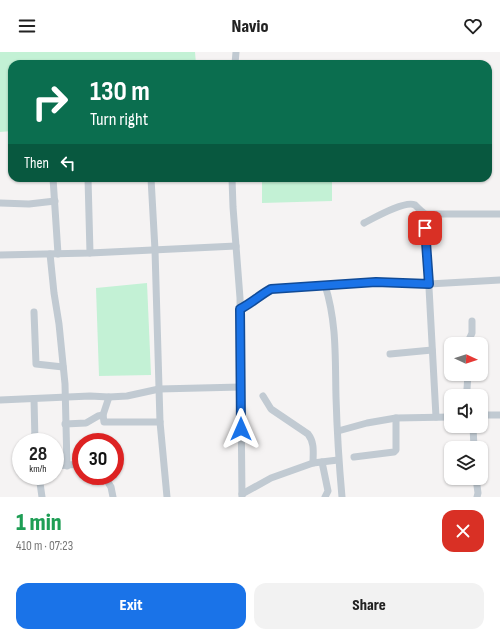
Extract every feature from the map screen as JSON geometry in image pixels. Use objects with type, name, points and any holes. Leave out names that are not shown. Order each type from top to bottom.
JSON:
[{"type":"street","points":[[53,182],[58,254]]},
{"type":"street","points":[[88,182],[90,253]]},
{"type":"street","points":[[151,182],[155,250],[160,422],[167,497]]},
{"type":"street","points":[[232,182],[240,309],[242,496]]},
{"type":"street","points":[[0,203],[29,204],[55,201]]},
{"type":"street","points":[[364,223],[400,206],[409,204],[414,205],[425,214],[500,214]]},
{"type":"street","points":[[425,214],[436,417]]},
{"type":"street","points":[[0,255],[90,253],[236,246]]},
{"type":"street","points":[[50,254],[63,367],[67,466],[72,465]]},
{"type":"street","points":[[240,309],[254,302],[259,296],[271,289],[376,282],[429,284],[500,280]]},
{"type":"street","points":[[325,285],[330,302],[334,327],[338,460],[342,497]]},
{"type":"street","points":[[34,312],[36,364],[63,367]]},
{"type":"street","points":[[470,337],[472,333],[472,321]]},
{"type":"street","points":[[390,354],[432,350]]},
{"type":"street","points":[[0,400],[90,396],[109,397],[127,396],[159,389],[241,387]]},
{"type":"street","points":[[263,396],[271,409],[308,434],[312,439],[313,463]]},
{"type":"street","points":[[109,397],[103,416],[104,422],[160,422]]},
{"type":"street","points":[[34,399],[35,433]]},
{"type":"street","points":[[488,415],[500,414]]},
{"type":"street","points":[[65,424],[86,423],[98,416],[103,416]]},
{"type":"street","points":[[338,430],[396,418],[444,417]]},
{"type":"street","points":[[354,457],[396,450],[396,418]]},
{"type":"street","points":[[242,496],[271,478],[313,463],[338,460]]},
{"type":"street","points":[[322,462],[328,491],[325,497]]},
{"type":"street","points":[[40,485],[42,497]]},
{"type":"street","points":[[110,485],[113,497]]},
{"type":"street","points":[[477,485],[477,497]]},
{"type":"green space","points":[[0,52],[195,52],[196,60],[8,60],[8,131],[0,132]]},
{"type":"green space","points":[[262,182],[332,182],[332,201],[262,203]]},
{"type":"green space","points":[[147,283],[151,375],[99,376],[96,288]]},
{"type":"route","points":[[241,429],[240,309],[254,302],[259,296],[271,289],[362,282],[429,284],[425,228]]}]
